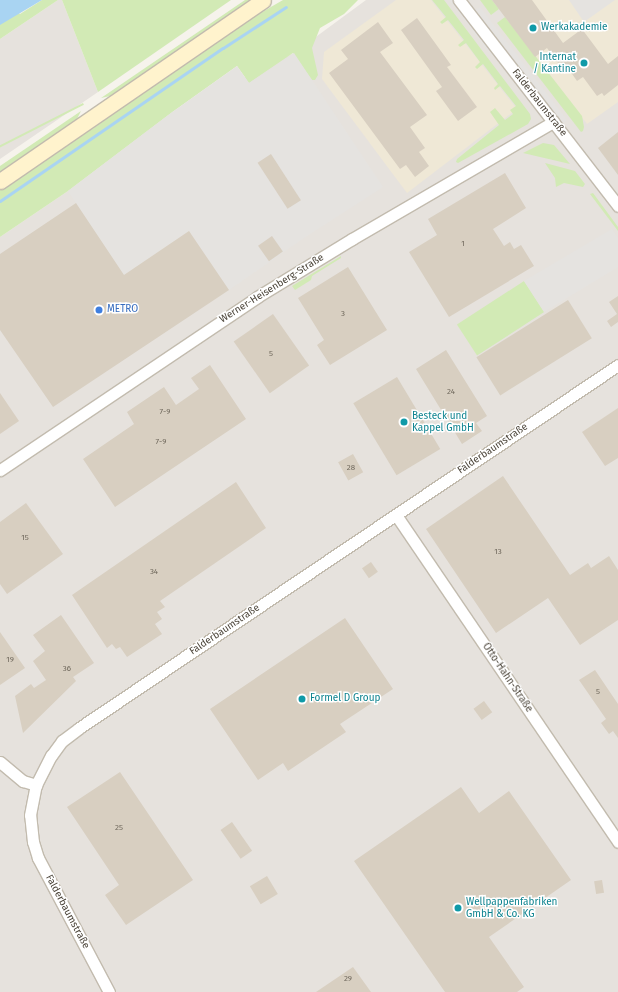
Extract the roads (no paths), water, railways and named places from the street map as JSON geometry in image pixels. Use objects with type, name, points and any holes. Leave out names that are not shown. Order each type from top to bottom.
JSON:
[{"type":"main road","points":[[0,181],[263,0]]},
{"type":"main road","points":[[234,21],[274,0]]},
{"type":"street","name":"Falderbaumstraße","points":[[459,0],[618,206]]},
{"type":"street","name":"Werner-Heisenberg-Straße","points":[[0,470],[257,297],[352,239],[553,122]]},
{"type":"street","name":"Falderbaumstraße","points":[[110,992],[38,858],[33,842],[30,815],[36,786],[62,741],[79,728],[618,365]]},
{"type":"street","name":"Otto-Hahn-Straße","points":[[396,515],[618,842]]},
{"type":"street","points":[[0,762],[23,781],[36,786]]},
{"type":"water","points":[[0,0],[42,0],[0,25]]},
{"type":"waterway","points":[[0,201],[223,48],[286,7]]},
{"type":"place","name":"Werkakademie","points":[[533,28]]},
{"type":"place","name":"Internat / Kantine","points":[[584,63]]},
{"type":"place","name":"METRO","points":[[99,310]]},
{"type":"place","name":"Besteck und Kappel GmbH","points":[[404,422]]},
{"type":"place","name":"Formel D Group","points":[[302,699]]},
{"type":"place","name":"Wellpappenfabriken GmbH & Co. KG","points":[[458,908]]}]
